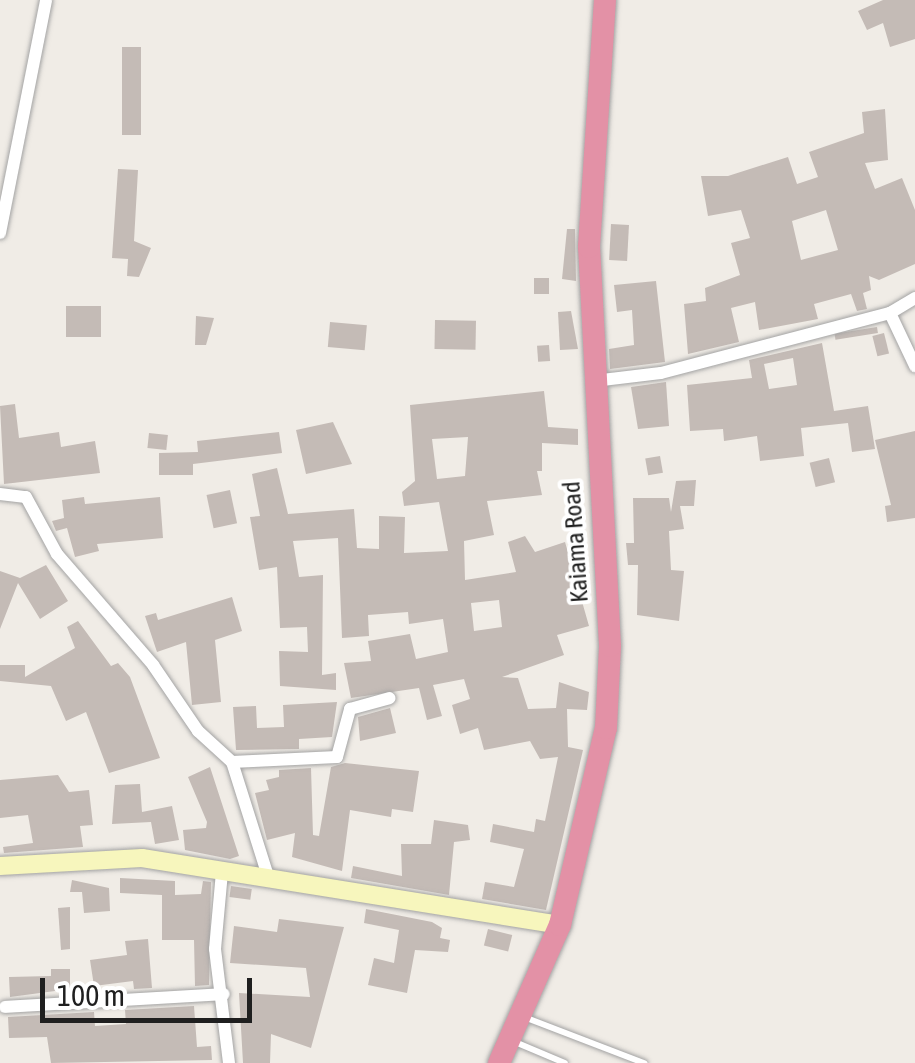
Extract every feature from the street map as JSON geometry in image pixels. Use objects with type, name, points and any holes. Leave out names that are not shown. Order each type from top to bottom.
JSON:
[{"type":"highway","name":"Kaiama Road","points":[[500,1063],[560,925],[596,793],[609,690],[594,381],[592,145],[605,0]]},
{"type":"street","points":[[0,233],[46,0]]},
{"type":"street","points":[[594,381],[661,373],[890,313],[915,298]]},
{"type":"street","points":[[890,313],[915,366]]},
{"type":"street","points":[[0,494],[26,496],[57,554],[154,665],[198,731],[232,762],[269,879]]},
{"type":"street","points":[[232,762],[337,757],[350,708],[390,698]]},
{"type":"street","points":[[0,866],[142,858],[560,925]]},
{"type":"street","points":[[222,872],[215,949],[224,994],[229,1063]]},
{"type":"street","points":[[5,1007],[224,994]]},
{"type":"lane","points":[[520,1015],[644,1063]]},
{"type":"lane","points":[[510,1040],[565,1063]]},
{"type":"building","points":[[883,0],[915,0],[915,39],[890,47],[883,23],[867,30],[858,11]]},
{"type":"building","points":[[122,47],[141,47],[141,135],[122,135]]},
{"type":"building","points":[[885,109],[888,160],[865,163],[875,189],[902,178],[915,210],[915,264],[879,280],[869,276],[871,290],[863,293],[867,309],[857,311],[851,294],[814,304],[818,319],[759,330],[755,302],[731,308],[739,342],[688,354],[684,304],[706,301],[705,288],[740,275],[731,243],[750,238],[741,210],[708,216],[701,176],[728,176],[788,157],[797,184],[818,177],[809,152],[864,133],[862,112]],"holes":[[[826,210],[838,250],[801,260],[792,221]]]},
{"type":"building","points":[[118,169],[138,170],[134,241],[151,248],[139,277],[127,276],[128,259],[112,258]]},
{"type":"building","points":[[611,224],[629,225],[627,261],[609,260]]},
{"type":"building","points":[[567,229],[575,229],[576,281],[562,279]]},
{"type":"building","points":[[534,278],[549,278],[549,294],[534,294]]},
{"type":"building","points":[[656,281],[665,362],[610,369],[609,349],[634,345],[632,310],[617,312],[614,285]]},
{"type":"building","points":[[66,306],[101,306],[101,337],[66,337]]},
{"type":"building","points":[[571,311],[578,349],[560,350],[558,312]]},
{"type":"building","points":[[196,316],[214,318],[206,345],[195,345]]},
{"type":"building","points":[[435,320],[476,321],[475,350],[434,349]]},
{"type":"building","points":[[330,322],[367,325],[365,350],[328,347]]},
{"type":"building","points":[[877,327],[878,333],[835,340],[835,334]]},
{"type":"building","points":[[884,333],[889,353],[877,356],[872,336]]},
{"type":"building","points":[[822,343],[834,411],[868,406],[875,449],[852,452],[848,423],[801,428],[804,456],[760,461],[757,436],[724,441],[723,429],[690,431],[687,385],[752,378],[749,360]],"holes":[[[793,358],[797,385],[769,389],[764,364]]]},
{"type":"building","points":[[549,345],[550,361],[538,362],[537,346]]},
{"type":"building","points":[[666,382],[669,426],[638,429],[631,387]]},
{"type":"building","points":[[544,391],[548,427],[578,429],[578,445],[542,443],[542,471],[537,471],[542,495],[487,501],[494,535],[464,541],[465,580],[516,572],[508,542],[525,536],[535,552],[565,542],[589,626],[557,635],[564,655],[502,677],[518,678],[528,709],[556,708],[559,682],[589,692],[587,710],[567,709],[568,747],[583,750],[546,910],[482,899],[485,882],[514,887],[524,849],[490,842],[493,824],[534,832],[536,819],[545,821],[558,757],[540,759],[530,741],[484,750],[478,728],[460,734],[452,705],[470,699],[464,679],[433,685],[442,716],[427,720],[419,688],[351,698],[344,663],[371,661],[368,641],[410,634],[416,659],[448,652],[443,619],[409,624],[408,612],[368,615],[369,636],[342,638],[338,538],[293,541],[299,577],[323,575],[322,675],[336,673],[336,690],[280,686],[279,651],[308,652],[307,627],[280,628],[277,567],[259,570],[250,517],[260,516],[252,474],[277,468],[288,514],[354,509],[357,548],[379,549],[379,516],[405,517],[404,553],[448,551],[439,502],[404,506],[402,492],[415,481],[410,405]],"holes":[[[468,437],[465,476],[437,479],[432,439]],[[499,600],[502,627],[474,631],[471,603]]]},
{"type":"building","points":[[15,404],[19,438],[59,432],[61,447],[95,441],[100,473],[4,484],[0,406]]},
{"type":"building","points":[[333,422],[352,464],[306,474],[296,430]]},
{"type":"building","points":[[915,431],[915,518],[887,522],[885,506],[891,505],[875,440]]},
{"type":"building","points":[[279,432],[282,453],[193,464],[193,475],[159,475],[159,453],[198,452],[197,441]]},
{"type":"building","points":[[149,433],[168,435],[166,450],[147,448]]},
{"type":"building","points":[[660,456],[663,473],[648,475],[645,459]]},
{"type":"building","points":[[829,458],[835,482],[816,487],[810,463]]},
{"type":"building","points":[[696,480],[694,506],[680,506],[684,529],[669,531],[671,570],[684,571],[679,621],[637,615],[638,565],[628,565],[626,543],[634,543],[633,498],[669,498],[671,512],[676,481]]},
{"type":"building","points":[[230,490],[237,523],[214,528],[207,495]]},
{"type":"building","points":[[84,497],[85,504],[160,497],[163,538],[97,544],[99,551],[75,557],[67,528],[56,531],[52,521],[64,518],[62,500]]},
{"type":"building","points":[[46,565],[68,601],[40,619],[18,583],[0,629],[0,571],[20,578]]},
{"type":"building","points":[[232,597],[242,631],[215,640],[221,702],[192,705],[186,642],[157,652],[145,616],[156,613],[158,620]]},
{"type":"building","points":[[78,621],[111,666],[118,663],[130,677],[160,758],[109,773],[86,712],[66,721],[51,686],[0,681],[0,665],[25,665],[25,677],[75,648],[67,627]]},
{"type":"building","points":[[337,702],[332,737],[299,739],[299,749],[236,750],[233,707],[256,706],[257,728],[284,727],[283,705]]},
{"type":"building","points":[[390,708],[396,733],[360,741],[358,717]]},
{"type":"building","points":[[345,763],[419,771],[413,812],[392,809],[391,817],[350,810],[342,871],[292,857],[295,833],[267,840],[255,793],[269,790],[266,780],[279,777],[279,770],[311,768],[313,835],[319,836],[331,767]]},
{"type":"building","points":[[210,767],[239,856],[230,859],[185,850],[183,830],[206,828],[207,822],[188,777]]},
{"type":"building","points":[[58,775],[69,792],[89,790],[93,825],[80,826],[83,847],[4,853],[3,847],[33,843],[28,815],[0,818],[0,780]]},
{"type":"building","points":[[140,784],[142,812],[172,806],[179,840],[155,844],[151,822],[112,824],[115,785]]},
{"type":"building","points":[[434,820],[468,825],[470,840],[454,842],[449,895],[351,878],[353,866],[402,876],[401,844],[431,844]]},
{"type":"building","points":[[120,878],[175,881],[175,895],[201,894],[203,881],[211,882],[209,985],[195,986],[194,940],[162,940],[162,895],[120,893]]},
{"type":"building","points":[[72,880],[109,888],[110,911],[84,913],[82,892],[70,892]]},
{"type":"building","points":[[231,886],[252,889],[250,900],[229,897]]},
{"type":"building","points":[[70,907],[70,949],[61,950],[58,908]]},
{"type":"building","points":[[366,909],[432,922],[442,928],[440,938],[450,940],[448,952],[415,950],[407,993],[368,985],[374,958],[394,963],[399,930],[364,923]]},
{"type":"building","points":[[279,919],[344,927],[311,1048],[271,1034],[270,1063],[243,1063],[239,993],[310,997],[306,968],[230,963],[234,926],[277,932]]},
{"type":"building","points":[[488,929],[512,935],[508,952],[484,945]]},
{"type":"building","points":[[148,939],[152,988],[134,989],[133,981],[94,986],[90,960],[127,955],[125,941]]},
{"type":"building","points":[[51,969],[70,969],[70,989],[10,997],[9,977],[51,976]]},
{"type":"building","points":[[194,1006],[197,1047],[211,1046],[212,1060],[51,1063],[47,1037],[9,1038],[8,1017],[94,1012],[95,1026],[126,1024],[125,1010]]}]
